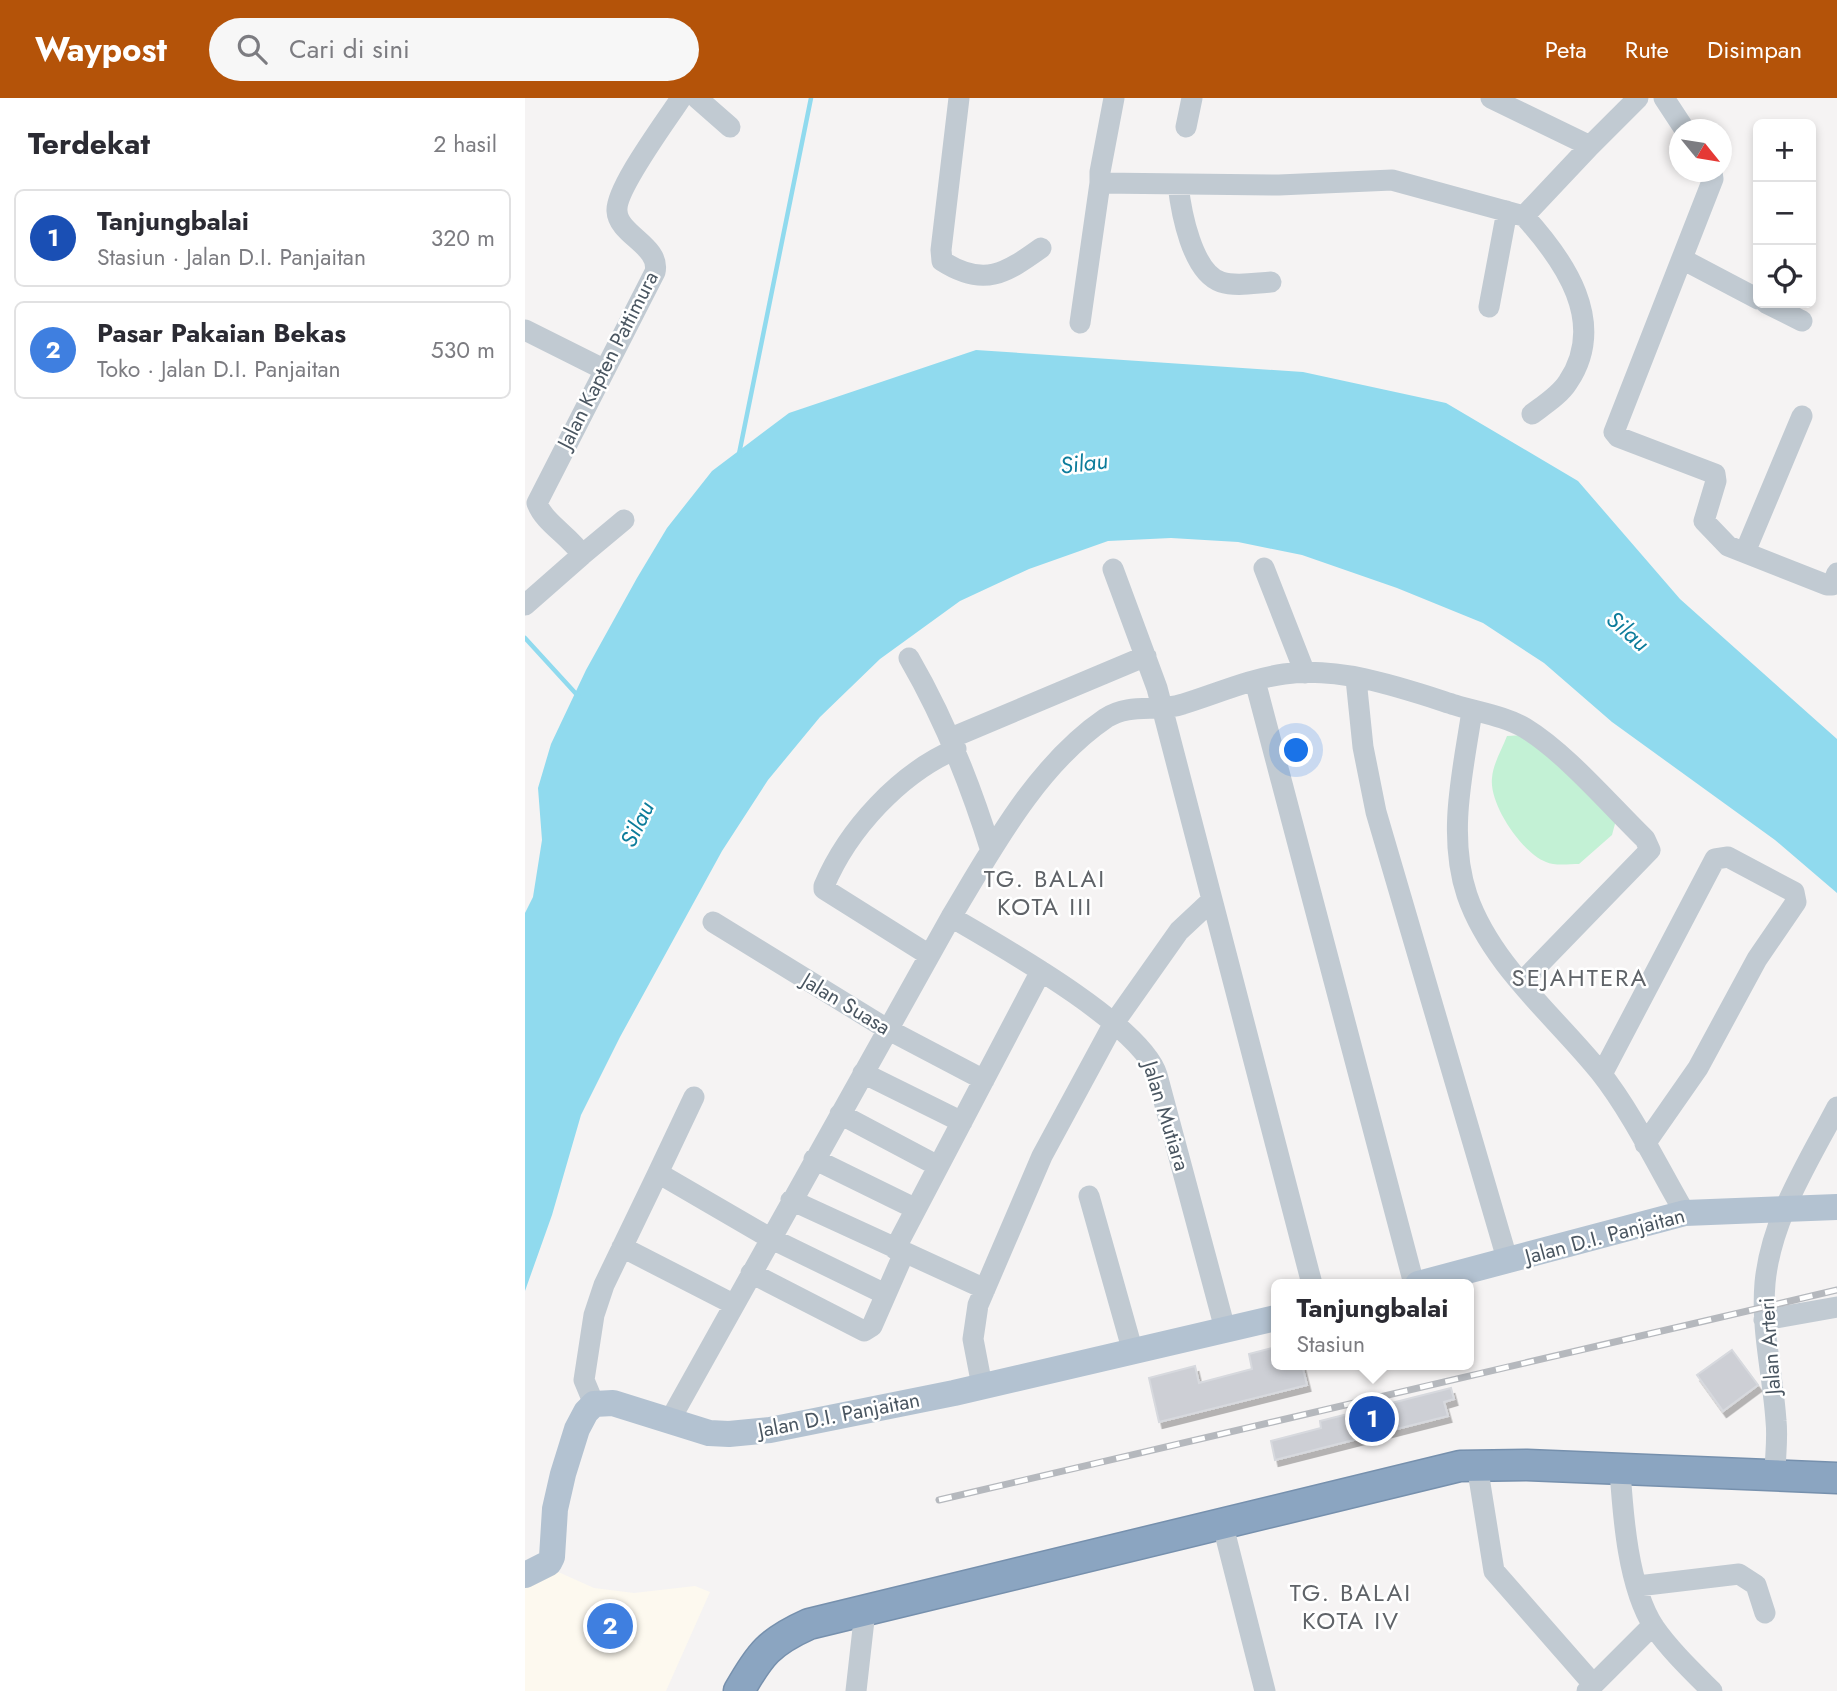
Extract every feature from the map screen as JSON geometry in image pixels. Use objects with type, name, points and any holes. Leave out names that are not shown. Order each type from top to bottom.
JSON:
[{"type":"highway","points":[[739,1691],[759,1655],[777,1638],[809,1624],[1222,1522],[1477,1465],[1837,1478]]},
{"type":"main road","name":"Jalan D.I. Panjaitan","points":[[1437,1279],[1685,1213],[1837,1207]]},
{"type":"main road","name":"Jalan D.I. Panjaitan","points":[[594,1404],[613,1403],[709,1433],[770,1430],[982,1386],[1271,1319]]},
{"type":"main road","points":[[525,1575],[549,1563],[552,1557],[555,1509],[563,1474],[577,1429],[586,1412],[594,1404]]},
{"type":"street","name":"Jalan Kapten Pattimura","points":[[582,555],[570,538],[540,511],[537,503],[657,265],[651,254],[618,219],[616,208],[622,190],[681,98]]},
{"type":"street","points":[[697,98],[730,127]]},
{"type":"street","points":[[959,98],[941,250],[942,261],[988,277],[1000,274],[1041,247]]},
{"type":"street","points":[[1080,323],[1114,98]]},
{"type":"street","points":[[1186,127],[1192,98]]},
{"type":"street","points":[[1492,98],[1590,146]]},
{"type":"street","points":[[1489,307],[1515,213],[1590,146],[1638,98]]},
{"type":"street","points":[[1664,98],[1678,119]]},
{"type":"street","points":[[1100,183],[1279,186],[1392,180],[1515,213],[1565,267],[1579,292],[1584,327],[1575,371],[1567,385],[1532,414]]},
{"type":"street","points":[[1712,182],[1615,432],[1618,437],[1714,474],[1716,481],[1705,521],[1728,545],[1830,586],[1837,573]]},
{"type":"street","points":[[1178,184],[1181,210],[1199,265],[1219,282],[1271,282]]},
{"type":"street","points":[[1682,259],[1753,296]]},
{"type":"street","points":[[1776,308],[1802,321]]},
{"type":"street","points":[[525,330],[605,370]]},
{"type":"street","points":[[1745,552],[1802,415]]},
{"type":"street","points":[[525,605],[624,520]]},
{"type":"street","points":[[1263,568],[1305,673]]},
{"type":"street","points":[[1113,569],[1146,656],[1210,902],[1238,995],[1311,1279]]},
{"type":"street","points":[[929,955],[824,889],[856,831],[912,773],[954,744],[1146,656]]},
{"type":"street","points":[[909,658],[954,744],[991,851]]},
{"type":"street","points":[[670,1420],[951,916],[991,851],[1052,769],[1106,718],[1128,708],[1161,710],[1255,681],[1305,673],[1356,678],[1410,691],[1523,726],[1650,845],[1646,858],[1522,982]]},
{"type":"street","points":[[1356,678],[1363,747],[1376,811],[1508,1262]]},
{"type":"street","points":[[1255,681],[1415,1279]]},
{"type":"street","points":[[1472,711],[1457,814],[1467,893],[1481,927],[1522,982],[1602,1074],[1685,1213]]},
{"type":"street","points":[[1602,1074],[1714,859],[1728,857],[1794,892],[1795,902],[1757,959],[1698,1068],[1645,1144]]},
{"type":"street","points":[[982,1386],[973,1339],[978,1304],[1042,1156],[1114,1023],[1179,931],[1210,902]]},
{"type":"street","name":"Jalan Mutiara","points":[[951,916],[1041,971],[1114,1023],[1140,1045],[1153,1061],[1226,1329]]},
{"type":"street","name":"Jalan Suasa","points":[[713,922],[887,1030],[983,1080]]},
{"type":"street","points":[[751,1273],[864,1331],[872,1326],[916,1209],[1041,971]]},
{"type":"street","points":[[863,1073],[962,1122]]},
{"type":"street","points":[[594,1404],[584,1380],[585,1364],[604,1285],[694,1097]]},
{"type":"street","name":"Jalan Arteri","points":[[1775,1475],[1777,1424],[1765,1320],[1765,1283],[1772,1242],[1784,1208],[1837,1107]]},
{"type":"street","points":[[840,1114],[939,1166]]},
{"type":"street","points":[[814,1159],[916,1209]]},
{"type":"street","points":[[658,1172],[770,1238],[885,1294]]},
{"type":"street","points":[[1089,1196],[1133,1352]]},
{"type":"street","points":[[791,1200],[985,1289]]},
{"type":"street","points":[[622,1247],[733,1304]]},
{"type":"street","points":[[1765,1320],[1837,1307]]},
{"type":"street","points":[[1477,1465],[1494,1571],[1590,1688],[1653,1625]]},
{"type":"street","points":[[1621,1470],[1623,1517],[1638,1586],[1653,1625],[1712,1691]]},
{"type":"street","points":[[1222,1522],[1265,1691]]},
{"type":"street","points":[[1638,1586],[1739,1574],[1756,1586],[1765,1613]]},
{"type":"street","points":[[856,1691],[865,1611]]},
{"type":"shaded area","points":[[556,1571],[594,1588],[634,1593],[695,1586],[710,1592],[666,1691],[525,1691],[525,1575]]},
{"type":"green space","points":[[1525,735],[1616,820],[1612,835],[1579,864],[1553,864],[1536,857],[1517,838],[1501,813],[1492,789],[1496,762],[1507,736]]},
{"type":"water","name":"Silau","points":[[976,350],[1303,372],[1446,403],[1578,481],[1680,599],[1837,739],[1837,893],[1775,840],[1612,722],[1544,663],[1483,623],[1397,588],[1302,555],[1238,542],[1171,538],[1108,541],[1029,569],[960,601],[880,659],[820,717],[768,780],[722,851],[620,1037],[581,1115],[552,1215],[525,1291],[525,913],[533,897],[542,840],[538,788],[551,744],[586,670],[667,528],[712,471],[789,413]]},
{"type":"building","points":[[1271,1348],[1271,1370],[1303,1370],[1307,1385],[1159,1422],[1149,1378],[1195,1366],[1199,1383],[1252,1369],[1249,1354]]},
{"type":"building","points":[[1732,1350],[1758,1385],[1723,1411],[1697,1375]]},
{"type":"building","points":[[1451,1388],[1454,1399],[1444,1402],[1448,1416],[1275,1460],[1271,1441],[1321,1428],[1320,1421]]},
{"type":"waterway","points":[[739,454],[811,98]]},
{"type":"waterway","points":[[525,638],[579,697]]},
{"type":"railway","points":[[939,1500],[1837,1290]]},
{"type":"place","name":"Tanjungbalai","points":[[1372,1419]]},
{"type":"place","name":"Pasar Pakaian Bekas","points":[[610,1626]]},
{"type":"district","name":"TG. BALAI KOTA III","points":[[1045,893]]},
{"type":"district","name":"SEJAHTERA","points":[[1580,978]]},
{"type":"district","name":"TG. BALAI KOTA IV","points":[[1351,1607]]}]
